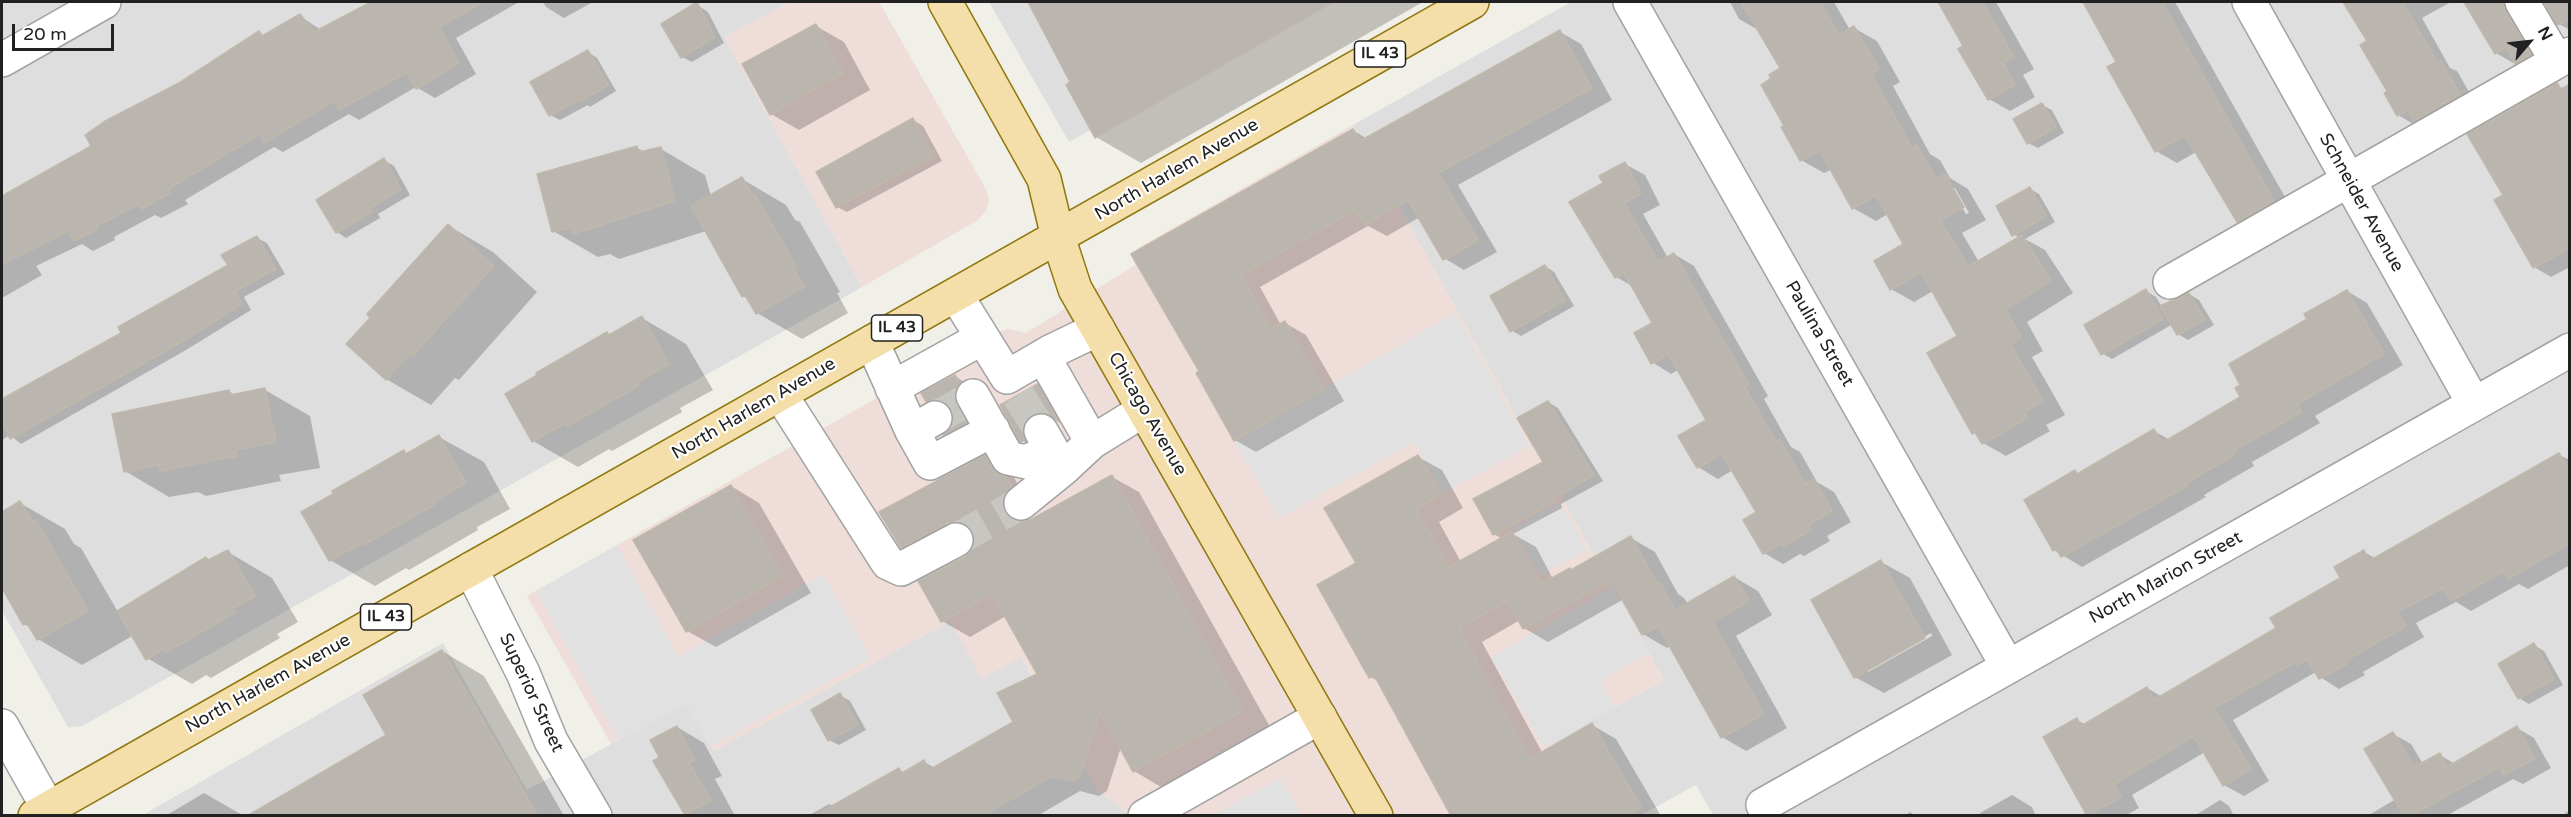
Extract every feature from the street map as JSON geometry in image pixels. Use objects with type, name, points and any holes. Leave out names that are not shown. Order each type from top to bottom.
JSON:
[{"type":"main road","name":"Chicago Avenue","points":[[945,2],[1044,179],[1058,237],[1075,289],[1376,816]]},
{"type":"main road","name":"North Harlem Avenue","points":[[41,812],[1472,2]]},
{"type":"street","points":[[2,60],[104,2]]},
{"type":"street","name":"Paulina Street","points":[[1630,2],[2008,667]]},
{"type":"street","name":"Schneider Avenue","points":[[2248,2],[2474,404]]},
{"type":"street","points":[[2170,282],[2563,58],[2522,2]]},
{"type":"street","points":[[956,295],[1012,386]]},
{"type":"street","points":[[1098,329],[1043,356],[1012,386],[970,398],[993,430],[1008,458],[1026,462],[1052,450],[1092,442],[1144,410]]},
{"type":"street","points":[[892,388],[982,338]]},
{"type":"street","points":[[872,342],[892,388],[923,425],[930,463],[993,430]]},
{"type":"street","name":"North Marion Street","points":[[1763,805],[2570,350]]},
{"type":"street","points":[[1043,356],[1092,442]]},
{"type":"street","points":[[780,394],[888,563],[902,569],[956,540]]},
{"type":"street","points":[[1021,503],[1052,450]]},
{"type":"street","name":"Superior Street","points":[[471,569],[523,673],[551,741],[588,813]]},
{"type":"street","points":[[1145,816],[1320,717]]},
{"type":"street","points":[[2,726],[41,812]]},
{"type":"shaded area","points":[[2,2],[790,2],[725,38],[862,287],[82,726],[68,727],[2,611]]},
{"type":"shaded area","points":[[790,2],[879,2],[987,191],[989,201],[986,211],[978,220],[862,287],[724,37]]},
{"type":"shaded area","points":[[989,2],[1320,2],[1069,142]]},
{"type":"shaded area","points":[[1571,2],[2569,2],[2569,815],[1714,816],[1696,785],[1641,815],[1594,815],[1552,742],[1664,680],[1353,125]]},
{"type":"shaded area","points":[[1353,125],[1664,680],[1552,742],[1594,815],[1129,815],[1098,790],[1021,657],[982,679],[950,621],[714,751],[686,703],[611,744],[527,596],[990,334],[1009,329],[1026,333],[1135,265],[1132,257],[1138,248]]},
{"type":"shaded area","points":[[1455,313],[1529,446],[1443,493],[1414,442],[1279,518],[1234,441]]},
{"type":"shaded area","points":[[1559,502],[1587,550],[1540,576],[1513,528]]},
{"type":"shaded area","points":[[617,545],[678,657],[823,574],[871,658],[712,746],[686,703],[618,740],[536,591]]},
{"type":"shaded area","points":[[1612,588],[1648,653],[1600,681],[1615,707],[1544,747],[1491,657]]},
{"type":"shaded area","points":[[950,621],[1021,657],[1098,790],[1129,815],[141,816],[443,643],[527,790],[686,703],[714,751]]},
{"type":"shaded area","points":[[1281,778],[1301,815],[1213,815]]},
{"type":"building","points":[[371,2],[483,2],[439,27],[459,63],[416,89],[407,72],[339,110],[334,101],[264,143],[259,134],[168,189],[170,193],[142,209],[139,204],[96,226],[97,229],[74,241],[69,231],[2,264],[2,196],[91,146],[85,135],[105,121],[179,83],[259,31],[262,36],[300,14],[314,32]]},
{"type":"building","points":[[697,2],[715,37],[681,58],[661,24]]},
{"type":"building","points":[[1028,2],[1334,2],[1095,138],[1066,85],[1070,82]]},
{"type":"building","points":[[1741,2],[1820,2],[1839,35],[1854,26],[1879,69],[1871,73],[1912,148],[1917,145],[1936,179],[1945,174],[1964,207],[1940,220],[1968,267],[2022,235],[2051,280],[2006,309],[2021,338],[2010,344],[2043,401],[2024,412],[2028,418],[1982,444],[1975,432],[1972,434],[1927,353],[1957,336],[1921,272],[1890,290],[1874,261],[1903,244],[1876,195],[1852,209],[1820,151],[1800,161],[1761,85],[1771,78],[1769,75],[1780,68]]},
{"type":"building","points":[[1938,2],[1982,2],[2014,57],[2003,62],[2015,85],[1988,100],[1958,49],[1963,46]]},
{"type":"building","points":[[2083,2],[2162,2],[2274,201],[2237,222],[2185,135],[2155,152],[2107,67],[2116,62]]},
{"type":"building","points":[[2343,2],[2402,2],[2437,62],[2440,60],[2460,94],[2414,121],[2408,110],[2397,116],[2384,93],[2387,91],[2360,45],[2367,41]]},
{"type":"building","points":[[2464,2],[2503,2],[2506,12],[2531,54],[2515,64],[2506,47],[2495,54]]},
{"type":"building","points":[[2544,2],[2570,2],[2570,19],[2557,25]]},
{"type":"building","points":[[816,24],[843,73],[770,115],[742,64]]},
{"type":"building","points":[[1560,30],[1592,88],[1438,173],[1478,240],[1443,260],[1408,200],[1365,225],[1356,210],[1241,275],[1271,329],[1285,321],[1324,389],[1234,441],[1196,373],[1199,371],[1131,254],[1353,129],[1360,141]]},
{"type":"building","points":[[588,50],[608,85],[549,116],[530,82]]},
{"type":"building","points":[[2557,83],[2561,89],[2570,84],[2570,248],[2533,268],[2494,200],[2503,195],[2467,134]]},
{"type":"building","points":[[2042,103],[2056,127],[2027,144],[2013,119]]},
{"type":"building","points":[[913,118],[933,155],[836,208],[816,172]]},
{"type":"building","points":[[637,146],[639,152],[661,147],[675,201],[573,234],[573,227],[552,232],[537,174]]},
{"type":"building","points":[[384,158],[401,189],[370,208],[372,212],[336,233],[316,200]]},
{"type":"building","points":[[1625,162],[1641,193],[1624,203],[1658,262],[1674,253],[1749,385],[1745,387],[1776,442],[1780,439],[1805,484],[1814,479],[1832,511],[1808,525],[1811,530],[1763,554],[1743,520],[1756,512],[1722,454],[1697,468],[1678,436],[1706,420],[1668,354],[1651,364],[1634,333],[1652,323],[1624,273],[1615,278],[1569,202],[1603,183],[1599,176]]},
{"type":"building","points":[[742,177],[796,266],[793,268],[804,287],[756,314],[745,295],[742,297],[691,206]]},
{"type":"building","points":[[2030,187],[2046,216],[2012,236],[1996,206]]},
{"type":"building","points":[[448,224],[494,266],[413,355],[411,353],[386,380],[346,344],[370,318],[367,314]]},
{"type":"building","points":[[257,236],[276,269],[235,291],[242,304],[176,345],[10,439],[2,422],[2,399],[121,333],[118,327],[228,265],[221,255]]},
{"type":"building","points":[[1545,265],[1565,300],[1510,332],[1490,296]]},
{"type":"building","points":[[2146,289],[2163,319],[2101,355],[2084,325]]},
{"type":"building","points":[[2347,290],[2384,354],[2297,404],[2301,412],[2233,451],[2235,454],[2185,484],[2187,486],[2061,557],[2056,549],[2053,551],[2024,500],[2075,470],[2077,474],[2154,429],[2162,443],[2240,397],[2235,388],[2240,385],[2229,364],[2307,319],[2304,314]]},
{"type":"building","points":[[2189,293],[2205,320],[2177,335],[2160,306]]},
{"type":"building","points":[[642,316],[669,364],[637,382],[638,386],[567,426],[565,423],[532,442],[505,394],[537,375],[536,373],[607,332],[609,335]]},
{"type":"building","points":[[955,375],[960,384],[954,396],[967,423],[943,435],[951,427],[954,418],[952,409],[944,402],[935,399],[926,402],[921,393]]},
{"type":"building","points":[[1038,384],[1059,422],[1042,412],[1032,415],[1025,422],[1022,432],[1025,440],[1020,442],[1000,405]]},
{"type":"building","points":[[265,388],[276,442],[235,450],[237,456],[160,471],[159,465],[124,472],[112,414],[229,390],[230,395]]},
{"type":"building","points":[[1548,401],[1594,475],[1552,499],[1554,502],[1493,535],[1473,499],[1543,462],[1517,418]]},
{"type":"building","points":[[439,435],[466,483],[433,502],[435,504],[363,545],[362,543],[329,561],[301,512],[333,494],[332,491],[404,450],[406,454]]},
{"type":"building","points":[[2559,453],[2570,471],[2570,543],[2508,579],[2503,571],[2451,601],[2443,588],[2397,612],[2406,626],[2345,661],[2347,664],[2319,679],[2307,659],[2297,665],[2295,662],[2214,708],[2251,769],[2223,786],[2194,736],[2114,784],[2121,797],[2087,816],[2043,737],[2077,718],[2081,726],[2147,687],[2154,700],[2276,628],[2270,618],[2340,578],[2334,567],[2364,550],[2369,561]]},
{"type":"building","points":[[985,455],[992,468],[1006,477],[1012,487],[1004,496],[1002,505],[1007,515],[1015,521],[1030,520],[1112,475],[1243,711],[1133,772],[1100,712],[1080,776],[1071,781],[1052,776],[982,816],[814,816],[899,768],[902,773],[924,760],[929,770],[1013,722],[997,693],[1037,674],[992,594],[941,622],[918,581],[965,557],[975,540],[973,532],[966,525],[957,521],[947,523],[901,548],[879,512]]},
{"type":"building","points":[[1418,455],[1441,494],[1416,509],[1449,567],[1512,532],[1541,584],[1631,536],[1657,584],[1660,582],[1675,610],[1734,576],[1749,601],[1713,622],[1764,714],[1721,738],[1658,626],[1642,635],[1611,580],[1523,629],[1507,601],[1459,628],[1530,759],[1592,723],[1641,807],[1625,816],[1451,816],[1374,675],[1369,678],[1317,585],[1356,563],[1324,508]]},
{"type":"building","points":[[731,485],[783,576],[686,632],[633,540]]},
{"type":"building","points":[[20,501],[33,522],[36,520],[88,611],[37,640],[27,623],[23,625],[2,588],[2,512]]},
{"type":"building","points":[[228,550],[255,596],[233,608],[236,612],[165,653],[163,649],[146,660],[117,611],[206,557],[208,560]]},
{"type":"building","points":[[1881,560],[1925,638],[1854,678],[1811,600]]},
{"type":"building","points":[[2534,643],[2554,679],[2518,699],[2498,664]]},
{"type":"building","points":[[442,650],[538,816],[247,816],[386,735],[363,695]]},
{"type":"building","points":[[840,693],[858,724],[828,741],[811,710]]},
{"type":"building","points":[[677,726],[695,760],[689,763],[711,800],[685,815],[653,761],[659,757],[650,740]]},
{"type":"building","points":[[2517,726],[2535,758],[2504,775],[2499,767],[2410,816],[2404,816],[2364,749],[2393,732],[2414,767],[2440,753],[2447,767]]},
{"type":"tunnel","points":[[1018,395],[1041,431]]},
{"type":"tunnel","points":[[935,418],[968,400]]},
{"type":"tunnel","points":[[956,540],[1021,503]]}]
